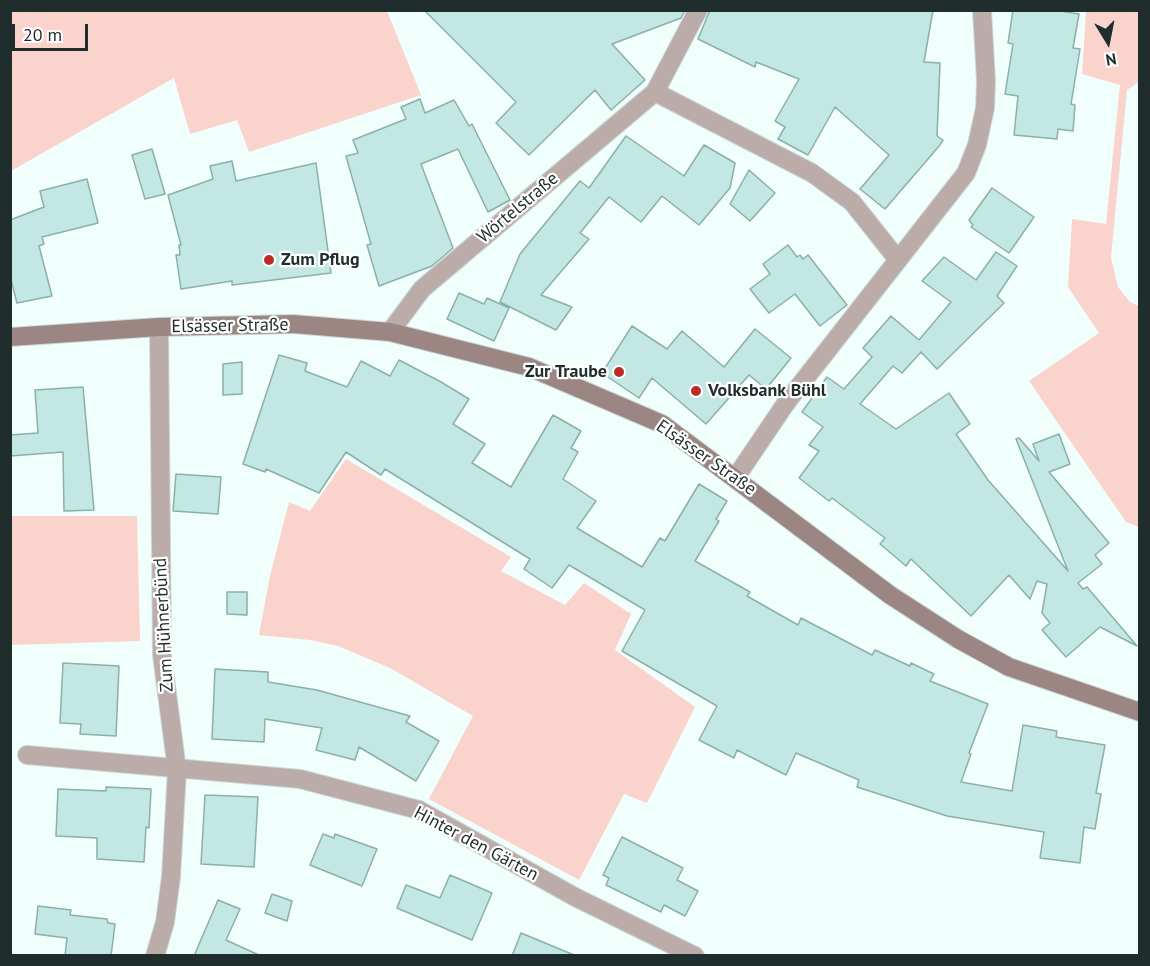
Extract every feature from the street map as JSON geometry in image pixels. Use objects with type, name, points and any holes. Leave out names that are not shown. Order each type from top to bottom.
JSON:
[{"type":"street","name":"Wörtelstraße","points":[[390,332],[422,289],[655,92],[698,10]]},
{"type":"street","points":[[736,477],[786,404],[966,173],[977,145],[985,108],[986,81],[982,10]]},
{"type":"street","points":[[655,92],[812,173],[852,202],[898,260]]},
{"type":"street","name":"Elsässer Straße","points":[[10,337],[159,327],[293,324],[390,332],[529,367],[662,424],[736,477],[890,595],[958,639],[1009,667],[1140,712]]},
{"type":"street","name":"Zum Hühnerbünd","points":[[155,956],[165,922],[171,877],[177,770],[162,655],[159,327]]},
{"type":"street","name":"Hinter den Gärten","points":[[27,755],[177,770],[300,779],[419,810],[575,897],[695,956]]},
{"type":"shaded area","points":[[10,11],[387,11],[421,95],[249,152],[237,120],[190,134],[174,78],[11,171]]},
{"type":"shaded area","points":[[1086,11],[1139,11],[1139,82],[1127,90],[1111,257],[1118,287],[1130,302],[1139,306],[1139,527],[1126,522],[1029,381],[1099,333],[1068,287],[1072,219],[1106,224],[1120,85],[1082,74]]},
{"type":"shaded area","points":[[346,459],[511,557],[501,571],[565,605],[584,583],[631,614],[615,650],[695,707],[647,803],[624,794],[579,880],[429,799],[473,716],[390,668],[338,646],[310,640],[259,635],[270,576],[289,502],[310,511]]},
{"type":"shaded area","points":[[11,516],[137,516],[140,641],[11,645]]},
{"type":"building","points":[[424,10],[685,10],[681,18],[612,44],[645,80],[611,110],[595,90],[529,155],[496,123],[516,102]]},
{"type":"building","points":[[710,10],[933,10],[924,62],[940,63],[937,136],[943,140],[885,209],[860,189],[889,155],[835,107],[808,155],[778,139],[785,127],[775,121],[799,79],[756,62],[755,67],[698,39]]},
{"type":"building","points":[[1013,10],[1054,10],[1079,14],[1073,48],[1080,49],[1071,104],[1075,105],[1073,131],[1058,129],[1057,139],[1014,135],[1018,96],[1005,94],[1013,44],[1008,43]]},
{"type":"building","points":[[420,99],[425,113],[454,100],[469,126],[472,124],[510,200],[488,212],[458,149],[421,164],[453,248],[432,266],[379,286],[367,245],[371,244],[346,156],[358,153],[353,140],[406,119],[401,107]]},
{"type":"building","points":[[626,136],[684,176],[704,145],[735,163],[730,188],[699,225],[662,196],[641,222],[609,197],[580,233],[589,239],[541,295],[572,307],[556,330],[500,302],[520,254],[580,181],[589,188]]},
{"type":"building","points":[[152,149],[165,194],[145,199],[132,155]]},
{"type":"building","points":[[232,161],[236,181],[316,163],[331,273],[232,285],[232,281],[181,289],[176,255],[180,255],[179,245],[181,245],[168,195],[213,179],[210,166]]},
{"type":"building","points":[[749,170],[775,193],[750,221],[730,204]]},
{"type":"building","points":[[87,179],[98,223],[42,237],[44,244],[39,246],[52,296],[17,303],[10,276],[10,220],[44,207],[40,191]]},
{"type":"building","points":[[992,188],[1034,217],[1009,253],[971,227],[973,225],[969,220]]},
{"type":"building","points":[[788,245],[797,257],[800,255],[803,259],[808,255],[847,305],[820,326],[795,294],[769,313],[750,289],[770,274],[763,264]]},
{"type":"building","points":[[996,252],[1017,266],[997,296],[1004,303],[937,369],[921,352],[902,373],[893,366],[860,404],[896,429],[949,393],[970,424],[956,434],[988,480],[1068,571],[1016,439],[1019,438],[1039,461],[1033,444],[1059,434],[1070,464],[1049,472],[1109,543],[1095,555],[1102,564],[1078,583],[1083,589],[1087,587],[1137,646],[1100,627],[1066,657],[1042,630],[1050,623],[1042,613],[1047,584],[1037,581],[1030,599],[1009,575],[971,616],[911,559],[906,566],[880,544],[885,538],[832,498],[829,501],[799,478],[819,451],[809,445],[823,427],[802,412],[827,377],[844,389],[872,357],[863,348],[891,316],[919,340],[951,302],[922,281],[944,257],[976,280]]},
{"type":"building","points":[[459,293],[484,304],[487,298],[509,308],[494,341],[447,319]]},
{"type":"building","points":[[632,326],[667,349],[682,331],[724,367],[755,329],[791,358],[766,389],[749,375],[706,424],[652,378],[639,398],[602,373]]},
{"type":"building","points":[[279,355],[307,363],[305,371],[347,387],[361,361],[390,376],[399,360],[441,382],[469,399],[453,424],[485,444],[472,463],[511,487],[553,415],[581,431],[571,448],[578,452],[563,479],[596,501],[577,528],[642,567],[660,538],[665,541],[699,484],[727,501],[716,519],[719,521],[695,561],[750,592],[747,596],[798,625],[801,618],[872,655],[875,650],[910,666],[911,663],[934,674],[930,681],[988,704],[969,753],[971,754],[961,782],[1012,791],[1023,725],[1057,731],[1056,737],[1105,745],[1096,793],[1101,794],[1095,829],[1084,827],[1080,863],[1040,858],[1044,832],[947,816],[857,787],[859,780],[796,753],[786,775],[737,750],[734,758],[699,740],[717,706],[622,651],[645,610],[569,565],[552,588],[524,569],[530,559],[385,469],[381,475],[346,452],[319,493],[266,469],[265,472],[243,464]]},
{"type":"building","points":[[242,362],[242,394],[223,395],[223,364]]},
{"type":"building","points":[[83,387],[94,510],[64,511],[63,452],[10,456],[10,435],[38,433],[35,390]]},
{"type":"building","points":[[176,474],[221,477],[218,514],[173,511]]},
{"type":"building","points":[[227,592],[247,592],[247,615],[227,614]]},
{"type":"building","points":[[63,663],[119,666],[116,736],[80,734],[81,724],[60,723]]},
{"type":"building","points":[[215,669],[268,672],[268,682],[317,690],[410,716],[406,722],[439,741],[416,781],[359,747],[355,760],[316,750],[322,728],[265,719],[264,742],[212,739]]},
{"type":"building","points":[[106,787],[151,789],[144,862],[97,859],[97,838],[56,836],[58,789],[106,791]]},
{"type":"building","points":[[205,795],[258,797],[254,867],[201,864]]},
{"type":"building","points":[[323,834],[334,838],[335,834],[377,849],[362,886],[310,865]]},
{"type":"building","points":[[622,837],[683,868],[677,880],[698,891],[685,916],[664,905],[661,912],[606,885],[609,878],[603,875]]},
{"type":"building","points":[[450,875],[492,893],[472,940],[397,908],[406,885],[440,898]]},
{"type":"building","points":[[272,894],[292,901],[287,921],[265,913]]},
{"type":"building","points":[[218,900],[240,909],[226,940],[261,956],[194,956]]},
{"type":"building","points":[[38,906],[71,910],[70,915],[107,919],[108,923],[115,924],[111,956],[65,956],[67,938],[35,934]]},
{"type":"building","points":[[521,933],[574,955],[574,956],[512,956]]},
{"type":"place","name":"Zum Pflug","points":[[269,260]]},
{"type":"place","name":"Zur Traube","points":[[619,372]]},
{"type":"place","name":"Volksbank Bühl","points":[[696,391]]}]
